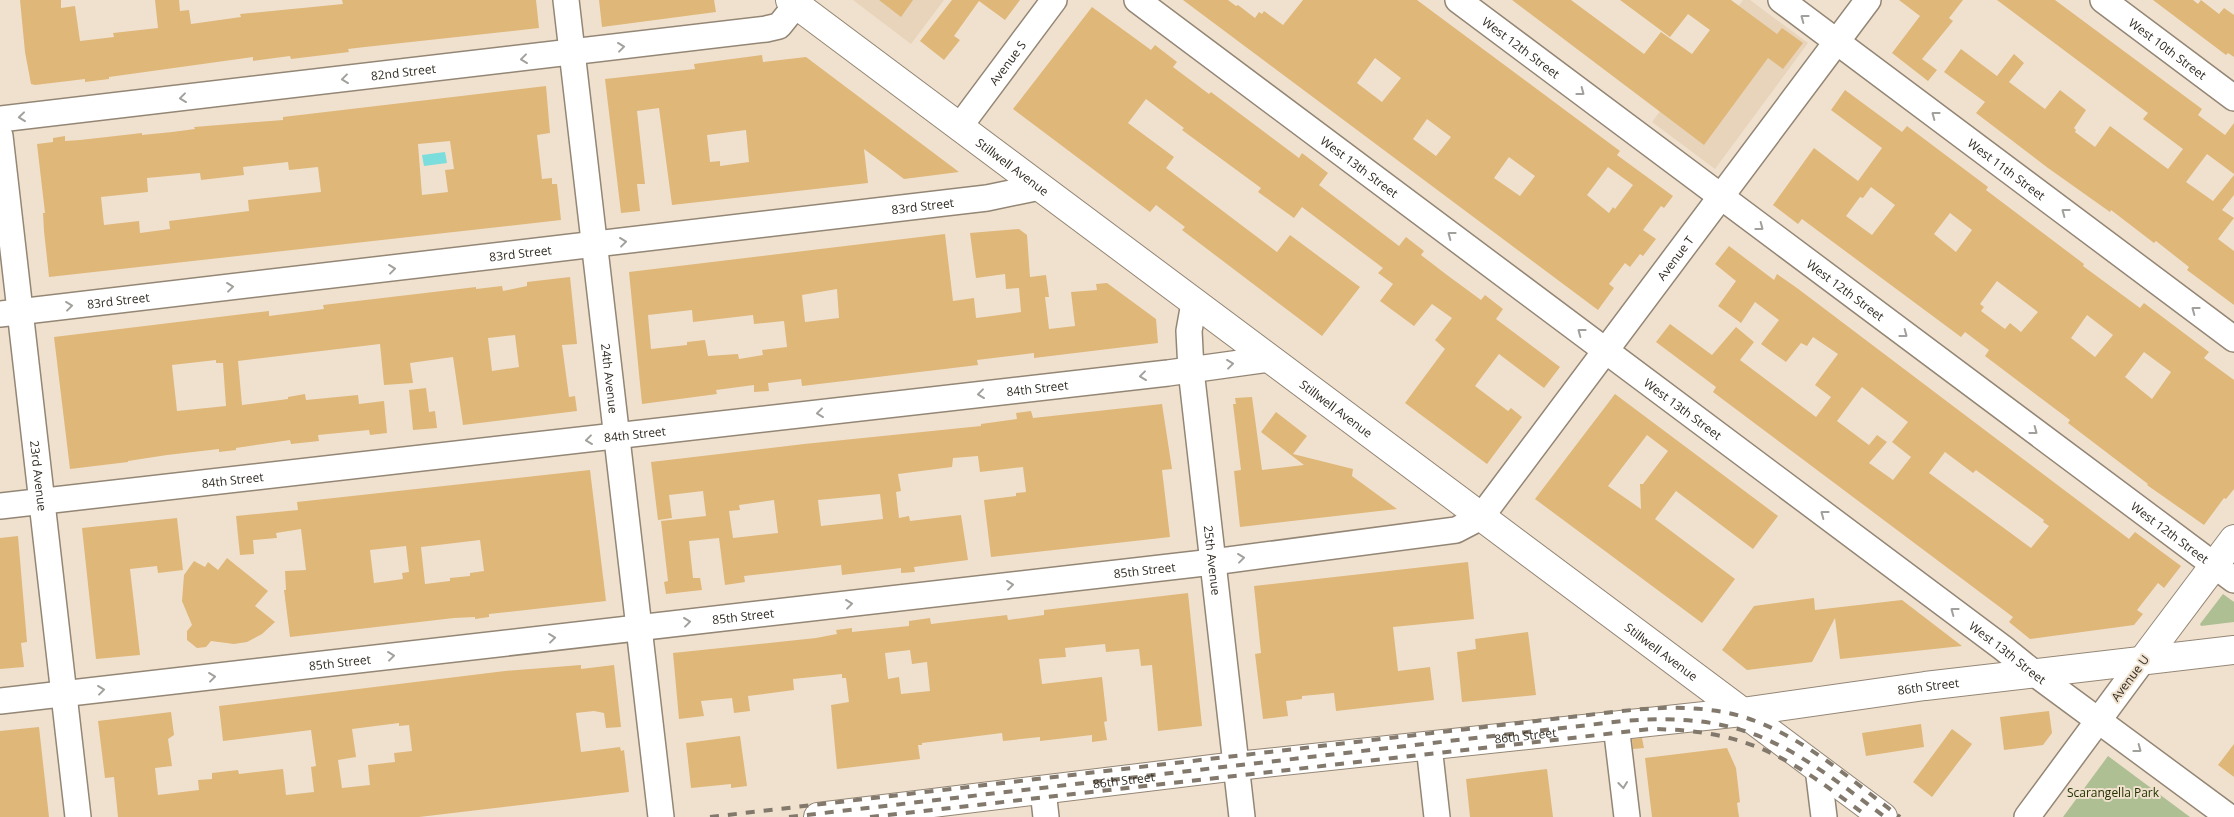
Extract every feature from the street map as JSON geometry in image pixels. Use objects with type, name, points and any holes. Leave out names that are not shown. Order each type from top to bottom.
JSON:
[{"type":"main road","name":"Stillwell Avenue","points":[[793,2],[1883,817]]},
{"type":"main road","name":"Avenue U","points":[[2143,660],[2224,572],[2234,539]]},
{"type":"main road","name":"86th Street","points":[[818,817],[857,815],[1237,766],[1742,712],[2034,673],[2234,650]]},
{"type":"street","name":"24th Avenue","points":[[566,0],[660,817]]},
{"type":"street","name":"Avenue S","points":[[960,126],[1054,0]]},
{"type":"street","name":"West 13th Street","points":[[1137,0],[2034,673],[2229,817]]},
{"type":"street","name":"West 12th Street","points":[[1458,0],[2224,572]]},
{"type":"street","name":"West 11th Street","points":[[1781,0],[2234,339]]},
{"type":"street","name":"Avenue T","points":[[1481,517],[1868,0]]},
{"type":"street","name":"West 10th Street","points":[[2103,0],[2234,98]]},
{"type":"street","name":"82nd Street","points":[[0,119],[766,30],[779,26],[793,2]]},
{"type":"street","name":"23rd Avenue","points":[[0,136],[10,313],[42,501],[78,817]]},
{"type":"street","name":"83rd Street","points":[[10,313],[987,198],[1040,187]]},
{"type":"street","name":"25th Avenue","points":[[1194,303],[1189,331],[1191,370],[1242,817]]},
{"type":"street","name":"84th Street","points":[[0,506],[1191,370],[1269,359]]},
{"type":"street","name":"85th Street","points":[[0,701],[1213,562],[1456,530],[1481,517]]},
{"type":"street","name":"Avenue U","points":[[2027,817],[2143,660]]},
{"type":"street","points":[[1616,726],[1626,817]]},
{"type":"street","points":[[1429,746],[1437,817]]},
{"type":"street","points":[[1818,768],[1824,817]]},
{"type":"street","points":[[1043,790],[1046,817]]},
{"type":"shaded area","points":[[853,0],[944,0],[911,44]]},
{"type":"shaded area","points":[[1743,0],[1750,0],[1808,43],[1715,169],[1652,122]]},
{"type":"green space","points":[[2223,594],[2234,602],[2234,622],[2201,626],[2200,624]]},
{"type":"green space","name":"Scarangella Park","points":[[2108,756],[2190,817],[2063,817]]},
{"type":"water","points":[[445,152],[447,163],[424,166],[422,155]]},
{"type":"building","points":[[20,0],[61,0],[61,8],[75,6],[80,41],[114,37],[113,33],[158,28],[155,0],[179,0],[180,11],[189,10],[191,24],[241,17],[240,14],[343,4],[342,0],[536,0],[539,28],[348,49],[349,52],[291,59],[290,56],[253,61],[253,57],[109,77],[109,79],[85,82],[85,79],[35,85],[31,84],[25,52]]},
{"type":"building","points":[[599,0],[714,0],[716,12],[602,27]]},
{"type":"building","points":[[879,0],[913,0],[901,17]]},
{"type":"building","points":[[952,0],[1020,0],[1005,20],[979,1],[954,36],[960,40],[944,60],[920,41]]},
{"type":"building","points":[[1183,0],[1228,0],[1255,18],[1259,12],[1262,14],[1264,11],[1283,25],[1303,0],[1417,0],[1620,151],[1617,155],[1673,196],[1664,208],[1661,206],[1643,230],[1656,239],[1643,256],[1640,254],[1630,267],[1625,263],[1609,284],[1614,288],[1598,310]],"holes":[[[1375,58],[1401,78],[1382,102],[1357,83]],[[1427,119],[1451,137],[1436,156],[1413,139]],[[1509,157],[1535,176],[1520,196],[1494,178]],[[1608,167],[1633,185],[1615,209],[1613,207],[1609,213],[1587,195]]]},
{"type":"building","points":[[1512,0],[1571,0],[1644,54],[1661,32],[1692,54],[1710,30],[1688,14],[1670,37],[1620,0],[1731,0],[1777,34],[1782,28],[1803,43],[1783,69],[1768,58],[1704,145]]},
{"type":"building","points":[[1899,0],[1963,0],[1949,18],[1953,21],[1922,59],[1937,70],[1928,81],[1892,53],[1920,16]]},
{"type":"building","points":[[1997,0],[2055,0],[2202,109],[2198,115],[2225,135],[2234,123],[2234,174],[2207,154],[2186,182],[2213,201],[2234,175],[2234,195],[2222,210],[2234,218],[2218,239],[2234,251],[2234,305],[2187,270],[2189,267],[2156,241],[2154,243],[2111,210],[2110,212],[2048,168],[1976,113],[1985,102],[1944,72],[1961,49],[1997,76],[2014,54],[2024,63],[2009,82],[2045,109],[2060,90],[2086,110],[2074,128],[2075,132],[2095,147],[2110,126],[2168,169],[2183,149],[2143,119],[2148,113]]},
{"type":"building","points":[[2153,0],[2193,0],[2198,4],[2201,0],[2219,14],[2224,8],[2234,15],[2234,57],[2228,53],[2226,55]]},
{"type":"building","points":[[1092,7],[1151,50],[1155,45],[1177,62],[1173,67],[1209,94],[1211,92],[1299,158],[1302,153],[1328,173],[1319,185],[1399,246],[1406,237],[1424,251],[1421,255],[1481,300],[1485,295],[1503,309],[1496,319],[1560,367],[1544,388],[1499,354],[1475,386],[1508,411],[1511,408],[1522,417],[1487,464],[1405,403],[1445,349],[1435,340],[1452,318],[1432,304],[1414,326],[1380,301],[1393,284],[1378,273],[1383,268],[1302,207],[1294,218],[1258,192],[1261,188],[1182,130],[1184,128],[1146,99],[1128,123],[1174,157],[1166,168],[1277,252],[1290,235],[1360,287],[1322,336],[1182,230],[1185,227],[1156,205],[1150,212],[1013,109]]},
{"type":"building","points":[[762,55],[763,62],[806,57],[959,172],[904,179],[864,149],[868,183],[672,205],[659,108],[637,111],[645,184],[637,184],[640,211],[621,213],[605,79],[695,69],[694,64]],"holes":[[[746,130],[749,162],[720,166],[720,161],[710,162],[707,135]]]},
{"type":"building","points":[[546,86],[550,133],[537,135],[542,179],[552,178],[552,184],[557,184],[561,220],[49,277],[44,231],[43,213],[45,213],[37,144],[53,142],[53,138],[65,136],[65,141],[142,133],[142,135],[195,129],[194,127],[283,120],[283,117]],"holes":[[[450,141],[454,169],[445,170],[448,192],[422,195],[418,144]],[[288,162],[289,170],[318,167],[321,192],[248,200],[249,211],[169,221],[170,229],[140,233],[139,221],[104,225],[101,197],[148,192],[147,178],[200,173],[201,180],[244,175],[243,167]]]},
{"type":"building","points":[[1845,90],[1902,132],[1907,126],[1988,187],[1986,190],[2084,264],[2083,266],[2140,308],[2144,303],[2209,352],[2204,358],[2234,380],[2234,489],[2226,499],[2224,498],[2204,525],[2147,485],[2068,423],[2070,420],[1985,356],[1989,350],[1965,332],[1961,337],[1802,219],[1798,224],[1773,205],[1814,148],[1858,181],[1882,148],[1831,110]],"holes":[[[1871,187],[1895,205],[1872,235],[1846,216],[1860,197],[1863,198]],[[1950,213],[1972,230],[1956,252],[1934,234]],[[1997,281],[2038,312],[2021,332],[2010,323],[2005,329],[1981,311],[1984,307],[1980,304]],[[2087,315],[2113,335],[2095,357],[2071,338]],[[2144,352],[2171,372],[2152,399],[2125,377]]]},
{"type":"building","points":[[1019,229],[1027,235],[1030,277],[1046,275],[1049,297],[1045,297],[1049,329],[1075,326],[1071,292],[1097,290],[1096,284],[1107,283],[1156,319],[1158,343],[1034,358],[1034,353],[977,360],[978,365],[802,386],[801,379],[768,383],[769,391],[754,392],[754,385],[716,390],[717,394],[642,404],[629,272],[945,234],[953,301],[974,298],[976,318],[1021,312],[1019,288],[1006,289],[1005,274],[976,278],[970,233]],"holes":[[[837,289],[839,318],[805,322],[802,295]],[[692,310],[693,322],[753,315],[754,324],[784,321],[787,347],[762,350],[763,355],[739,359],[738,354],[708,356],[705,340],[687,342],[687,345],[651,349],[648,315]]]},
{"type":"building","points":[[1729,246],[1774,280],[1777,274],[2129,539],[2135,532],[2181,566],[2164,588],[2158,583],[2137,610],[2143,614],[2134,625],[2030,639],[2009,622],[2013,617],[1713,392],[1716,387],[1656,342],[1670,324],[1712,355],[1736,327],[1754,342],[1740,360],[1816,417],[1831,397],[1815,385],[1838,354],[1813,337],[1807,346],[1801,343],[1786,362],[1761,344],[1779,320],[1755,302],[1741,323],[1718,306],[1736,281],[1715,264]],"holes":[[[1862,387],[1908,422],[1892,442],[1911,457],[1893,480],[1869,463],[1887,442],[1877,435],[1869,445],[1837,421]],[[1945,452],[1973,473],[1976,470],[2044,520],[2043,522],[2049,526],[2031,548],[1929,473]]]},
{"type":"building","points":[[570,277],[577,344],[562,345],[569,397],[575,396],[577,411],[463,425],[453,357],[410,363],[413,383],[384,385],[380,344],[238,361],[242,405],[288,399],[288,397],[305,394],[306,400],[358,395],[359,404],[384,401],[387,433],[370,435],[369,430],[318,435],[319,441],[291,444],[290,440],[236,448],[236,450],[219,452],[219,449],[70,469],[54,337],[269,311],[269,316],[324,309],[323,305],[476,287],[476,289],[502,286],[503,291],[527,286],[527,282]],"holes":[[[515,335],[519,367],[492,371],[488,338]],[[216,360],[216,363],[223,363],[226,406],[177,411],[172,365]]]},
{"type":"building","points":[[426,388],[429,412],[435,411],[437,428],[413,430],[409,390]]},
{"type":"building","points":[[1615,394],[1778,516],[1753,549],[1676,491],[1655,519],[1735,579],[1702,623],[1535,499]],"holes":[[[1647,435],[1668,451],[1643,484],[1640,484],[1641,509],[1608,486]]]},
{"type":"building","points":[[1252,397],[1262,470],[1304,465],[1261,432],[1276,412],[1307,436],[1293,454],[1353,469],[1352,476],[1397,509],[1240,527],[1234,471],[1241,470],[1233,404],[1236,404],[1235,398]]},
{"type":"building","points":[[1162,404],[1172,469],[1162,470],[1170,537],[991,557],[984,500],[1016,496],[1016,493],[1026,492],[1023,467],[980,472],[978,456],[953,458],[952,467],[898,474],[901,491],[896,492],[899,518],[909,516],[910,521],[961,515],[968,560],[914,567],[915,572],[901,573],[901,568],[842,575],[841,565],[744,576],[745,582],[725,585],[719,538],[689,541],[693,578],[700,578],[702,590],[666,594],[664,582],[668,581],[661,521],[706,516],[703,491],[669,495],[672,518],[658,520],[651,462],[981,426],[981,424],[1017,419],[1016,413],[1031,411],[1033,418]],"holes":[[[880,494],[883,519],[821,526],[818,500]],[[774,500],[778,533],[733,538],[729,511],[740,510],[739,505]]]},
{"type":"building","points":[[590,470],[606,601],[489,614],[489,617],[475,619],[475,617],[454,618],[290,637],[284,590],[286,590],[285,571],[306,570],[301,529],[276,533],[277,538],[253,540],[254,554],[240,555],[236,516],[298,510],[297,502]],"holes":[[[480,540],[484,571],[470,573],[470,576],[450,578],[450,581],[425,584],[421,547]],[[406,546],[409,572],[402,573],[403,579],[374,583],[370,550]]]},
{"type":"building","points":[[177,518],[183,570],[158,573],[157,566],[130,569],[140,655],[96,659],[82,528]]},
{"type":"building","points":[[18,536],[27,642],[21,643],[24,667],[0,669],[0,538]]},
{"type":"building","points":[[227,558],[268,591],[255,606],[275,622],[262,634],[247,642],[234,644],[211,641],[206,647],[197,648],[187,640],[187,631],[192,625],[182,601],[184,575],[194,561],[205,567],[208,562],[218,570]]},
{"type":"building","points":[[1468,562],[1474,619],[1393,627],[1398,671],[1430,667],[1434,700],[1336,711],[1334,693],[1302,696],[1302,699],[1286,701],[1288,716],[1263,719],[1255,654],[1261,653],[1254,586]]},
{"type":"building","points":[[1188,593],[1202,726],[1158,731],[1152,665],[1141,666],[1139,649],[1106,652],[1105,644],[1065,648],[1066,657],[1039,659],[1042,684],[1102,677],[1107,721],[1104,722],[1107,740],[1092,742],[1092,735],[1040,741],[1040,737],[1003,741],[1002,733],[922,743],[922,745],[918,745],[920,759],[837,769],[831,705],[849,702],[846,678],[842,678],[842,674],[793,679],[794,690],[748,696],[750,711],[734,713],[732,698],[701,701],[704,716],[679,719],[673,653],[816,638],[837,634],[836,630],[852,628],[852,632],[909,626],[909,621],[930,618],[931,624],[1007,615],[1008,620],[1044,615],[1044,610]],"holes":[[[910,650],[912,664],[927,662],[930,691],[901,694],[899,677],[888,679],[885,653]]]},
{"type":"building","points":[[1814,598],[1815,610],[1902,600],[1962,646],[1840,659],[1835,618],[1812,662],[1747,670],[1722,650],[1754,606]]},
{"type":"building","points":[[1528,632],[1536,695],[1462,702],[1457,652],[1476,649],[1475,639]]},
{"type":"building","points":[[581,665],[581,669],[614,665],[621,727],[606,728],[604,713],[594,711],[576,713],[581,752],[620,747],[621,751],[624,750],[629,792],[419,817],[118,817],[114,777],[105,778],[98,721],[171,712],[174,735],[168,739],[172,766],[155,768],[158,795],[199,790],[198,780],[212,779],[212,773],[238,770],[239,774],[283,769],[286,795],[314,792],[311,767],[316,766],[311,730],[223,741],[219,706],[505,671]],"holes":[[[399,723],[399,726],[409,725],[412,751],[394,753],[395,762],[368,765],[370,785],[342,788],[338,760],[356,757],[352,729]]]},
{"type":"building","points":[[2049,711],[2052,733],[2043,745],[2004,750],[2000,717]]},
{"type":"building","points":[[1921,724],[1924,747],[1866,756],[1862,733]]},
{"type":"building","points":[[39,727],[49,817],[0,817],[0,731]]},
{"type":"building","points":[[1952,729],[1972,744],[1932,797],[1913,782]]},
{"type":"building","points":[[740,736],[747,786],[731,788],[731,784],[691,788],[686,743]]},
{"type":"building","points":[[1642,738],[1644,748],[1633,749],[1632,739]]},
{"type":"building","points":[[2234,744],[2234,777],[2218,765]]},
{"type":"building","points":[[1727,748],[1736,768],[1740,802],[1737,803],[1739,817],[1652,817],[1645,758]]},
{"type":"building","points":[[1547,769],[1553,817],[1470,817],[1466,779]]},
{"type":"railway","points":[[710,817],[1655,708],[1710,710],[1737,715],[1763,724],[1811,750],[1900,817]]},
{"type":"railway","points":[[789,817],[1623,721],[1666,719],[1703,722],[1735,728],[1765,739],[1793,753],[1821,771],[1885,817]]},
{"type":"railway","points":[[870,817],[1651,729],[1716,735],[1743,742],[1768,752],[1816,779],[1868,817]]}]
